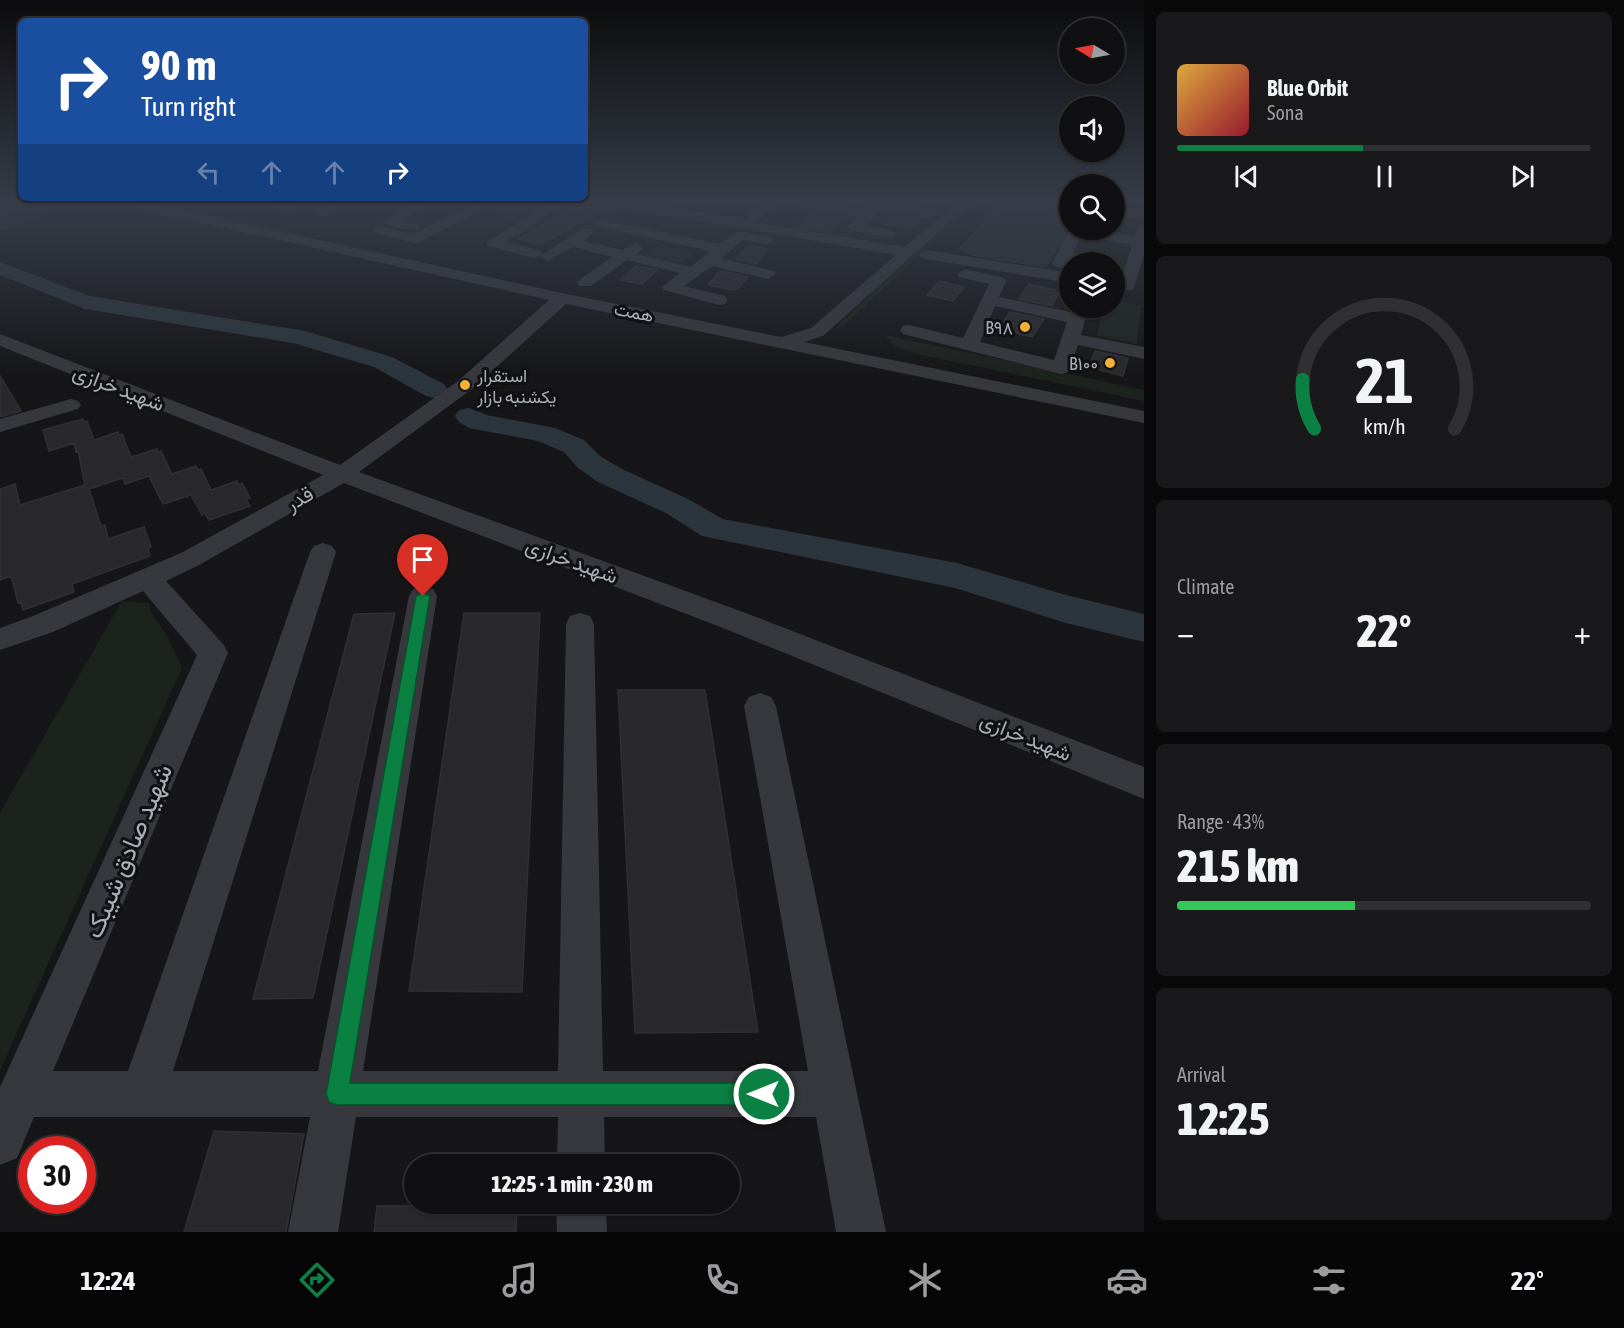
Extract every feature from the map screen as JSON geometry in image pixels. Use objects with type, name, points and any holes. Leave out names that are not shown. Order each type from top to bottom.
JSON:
[{"type":"street","name":"همت","points":[[390,259],[1144,417]]},
{"type":"street","points":[[585,283],[618,259]]},
{"type":"street","points":[[643,259],[694,272]]},
{"type":"street","points":[[785,342],[817,332],[898,259]]},
{"type":"street","points":[[903,278],[922,259]]},
{"type":"street","points":[[955,259],[1059,276]]},
{"type":"street","points":[[719,300],[670,287],[708,260],[768,274]]},
{"type":"street","points":[[1126,272],[1144,290]]},
{"type":"street","points":[[957,273],[998,281],[972,336]]},
{"type":"street","name":"قدر","points":[[0,639],[44,624],[190,559],[342,474],[465,385],[562,297]]},
{"type":"street","points":[[989,300],[1059,310]]},
{"type":"street","points":[[911,322],[972,336],[1061,368],[1076,318]]},
{"type":"street","points":[[846,338],[865,359]]},
{"type":"street","points":[[1070,338],[1144,353]]},
{"type":"street","name":"شهید خرازی","points":[[6,348],[733,620],[1144,783]]},
{"type":"street","points":[[0,426],[71,405]]},
{"type":"street","points":[[143,1094],[323,552]]},
{"type":"street","name":"شهید صادق شیبک","points":[[0,1141],[213,653],[147,577]]},
{"type":"street","points":[[313,1232],[423,596]]},
{"type":"street","points":[[580,624],[581,1154]]},
{"type":"street","points":[[760,706],[832,1094],[861,1232]]},
{"type":"street","points":[[21,1094],[832,1094]]},
{"type":"street","points":[[582,1214],[582,1232]]},
{"type":"shaded area","points":[[661,259],[686,259],[679,264]]},
{"type":"shaded area","points":[[908,259],[915,259],[842,327],[835,328]]},
{"type":"shaded area","points":[[1125,302],[1141,306],[1137,344],[1097,336],[1101,318],[1125,318]]},
{"type":"shaded area","points":[[885,335],[1144,390],[1144,401],[922,355],[896,347]]},
{"type":"shaded area","points":[[122,601],[148,603],[152,614],[168,637],[182,668],[0,1070],[0,813]]},
{"type":"building","points":[[738,259],[760,259],[757,264]]},
{"type":"building","points":[[1000,259],[1051,259],[1046,267]]},
{"type":"building","points":[[636,266],[657,270],[642,284],[620,280]]},
{"type":"building","points":[[720,271],[748,277],[739,288],[733,290],[708,285]]},
{"type":"building","points":[[939,281],[964,287],[953,301],[927,295]]},
{"type":"building","points":[[1029,284],[1059,293],[1052,306],[1019,299]]},
{"type":"building","name":"B۹۸","points":[[1010,312],[1044,319],[1032,337],[1005,330],[1006,328],[1001,326]]},
{"type":"building","name":"B۱۰۰","points":[[1095,351],[1128,358],[1123,376],[1089,367]]},
{"type":"building","points":[[0,376],[21,411],[0,417]]},
{"type":"building","points":[[83,419],[84,422],[87,421],[94,440],[118,432],[119,435],[122,434],[131,457],[157,449],[158,452],[161,451],[172,474],[196,466],[198,470],[201,469],[211,490],[237,481],[239,485],[242,483],[250,498],[246,499],[250,506],[209,520],[205,513],[202,515],[191,495],[163,504],[149,476],[125,484],[123,478],[89,489],[101,526],[105,525],[108,539],[144,527],[151,547],[148,548],[150,556],[72,584],[74,592],[23,610],[21,602],[18,603],[11,576],[0,580],[0,489],[15,484],[20,505],[85,485],[78,451],[76,452],[74,443],[49,451],[43,430]]},
{"type":"building","points":[[395,613],[313,998],[253,999],[354,614]]},
{"type":"building","points":[[464,613],[540,613],[522,992],[409,991]]},
{"type":"building","points":[[618,690],[705,690],[758,1032],[635,1033]]},
{"type":"building","points":[[214,1131],[304,1134],[286,1232],[184,1232]]},
{"type":"building","points":[[377,1206],[404,1206],[404,1214],[517,1214],[516,1232],[374,1232]]},
{"type":"waterway","points":[[0,268],[85,302],[296,336],[383,362],[435,390]]},
{"type":"waterway","points":[[469,416],[479,422],[545,434],[574,446],[589,462],[609,475],[677,506],[714,528],[957,576],[1066,609],[1144,628]]},
{"type":"place","name":"B۹۸","points":[[1025,327]]},
{"type":"place","name":"B۱۰۰","points":[[1110,363]]},
{"type":"place","name":"استقرار یکشنبه بازار","points":[[465,385]]},
{"type":"route","points":[[423,596],[337,1094],[764,1094]]}]
